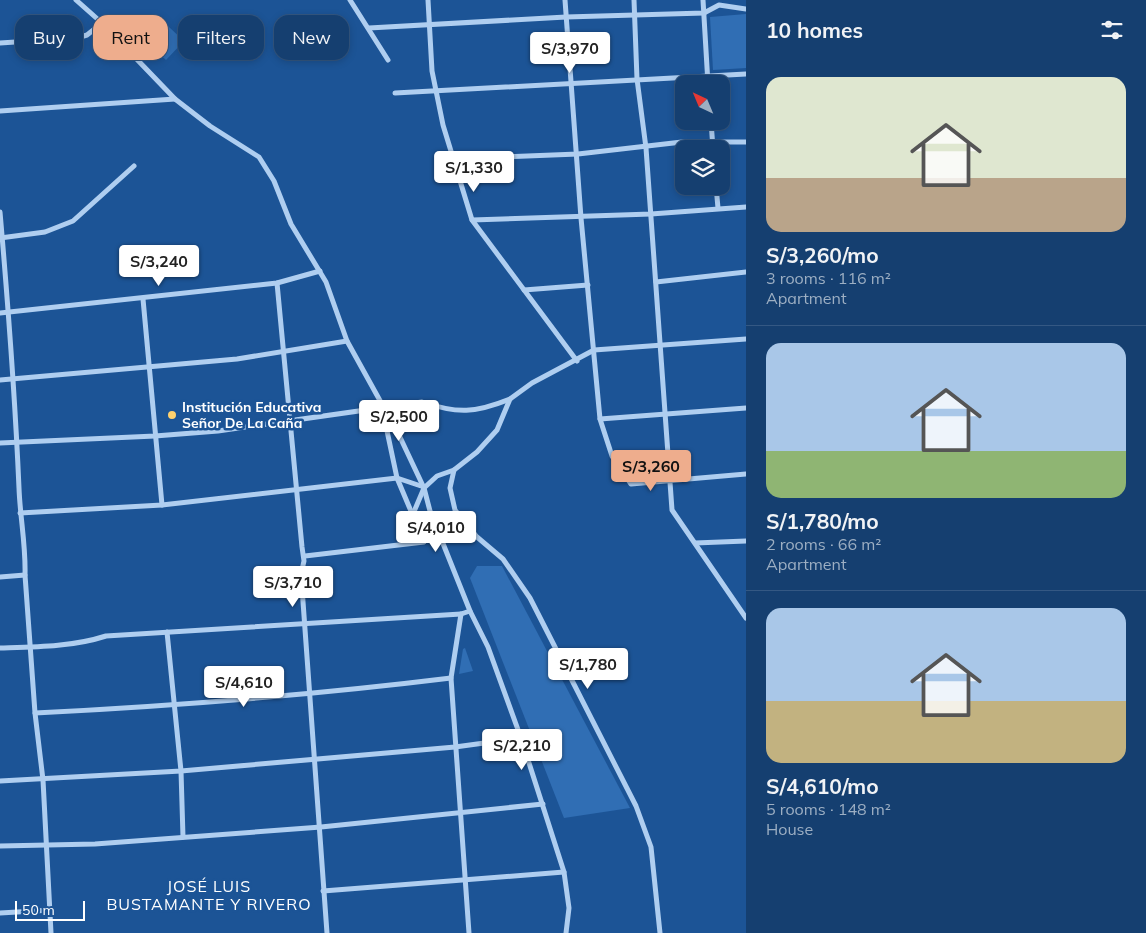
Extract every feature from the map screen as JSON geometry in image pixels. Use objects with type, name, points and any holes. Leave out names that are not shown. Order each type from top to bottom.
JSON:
[{"type":"street","points":[[76,0],[93,15]]},
{"type":"street","points":[[350,0],[388,60]]},
{"type":"street","points":[[428,0],[432,71],[435,90],[453,159],[472,220],[577,361]]},
{"type":"street","points":[[565,0],[578,154],[581,218],[600,419],[612,456],[631,484],[746,474]]},
{"type":"street","points":[[634,0],[637,80],[646,148],[672,510],[746,618]]},
{"type":"street","points":[[703,0],[708,75]]},
{"type":"street","points":[[369,28],[566,17],[635,17],[704,13],[719,5],[746,9]]},
{"type":"street","points":[[0,43],[78,38],[93,30]]},
{"type":"street","points":[[138,60],[175,99],[210,126],[259,157],[274,181],[294,230],[320,271],[347,341],[399,435],[424,488],[430,511],[470,611],[488,648],[521,738],[564,872],[569,908],[566,933]]},
{"type":"street","points":[[727,75],[746,74]]},
{"type":"street","points":[[396,93],[675,78]]},
{"type":"street","points":[[0,112],[175,99]]},
{"type":"street","points":[[730,142],[746,142]]},
{"type":"street","points":[[453,159],[578,154],[675,145]]},
{"type":"street","points":[[1,238],[45,232],[73,221],[134,166]]},
{"type":"street","points":[[717,195],[718,208]]},
{"type":"street","points":[[472,220],[581,218],[746,207]]},
{"type":"street","points":[[0,212],[14,379],[20,513],[26,557],[25,575],[34,712],[42,780],[52,910],[51,933]]},
{"type":"street","points":[[0,313],[277,283],[320,271]]},
{"type":"street","points":[[656,282],[746,272]]},
{"type":"street","points":[[277,283],[292,421],[302,547],[305,556],[301,574],[314,760],[321,827],[323,891],[327,933]]},
{"type":"street","points":[[524,290],[588,285]]},
{"type":"street","points":[[143,299],[162,504]]},
{"type":"street","points":[[0,443],[155,436],[292,421],[422,402],[452,411],[474,411],[510,399],[532,382],[577,361],[594,350],[660,347],[746,339]]},
{"type":"street","points":[[0,380],[150,365],[237,359],[347,341]]},
{"type":"street","points":[[413,514],[424,488],[438,476],[454,470],[477,452],[497,430],[510,399]]},
{"type":"street","points":[[600,419],[666,416],[746,408]]},
{"type":"street","points":[[305,556],[424,542],[397,478],[383,409]]},
{"type":"street","points":[[454,470],[450,488],[455,510],[477,537],[503,559],[530,598],[636,806],[651,848],[660,933]]},
{"type":"street","points":[[20,513],[162,504],[298,491],[397,478],[424,488]]},
{"type":"street","points":[[695,544],[746,541]]},
{"type":"street","points":[[0,577],[25,575]]},
{"type":"street","points":[[739,608],[746,607]]},
{"type":"street","points":[[0,648],[89,642],[106,636],[305,625],[382,618],[461,614],[470,611]]},
{"type":"street","points":[[461,614],[451,678],[469,933]]},
{"type":"street","points":[[167,632],[181,771],[183,837]]},
{"type":"street","points":[[34,712],[310,692],[451,678]]},
{"type":"street","points":[[0,781],[181,771],[455,747],[521,738]]},
{"type":"street","points":[[0,846],[95,844],[321,827],[543,804]]},
{"type":"street","points":[[323,891],[564,872]]},
{"type":"street","points":[[0,913],[52,910]]},
{"type":"shaded area","points":[[746,14],[746,68],[713,70],[710,17]]},
{"type":"shaded area","points":[[168,26],[178,35],[178,47],[168,58]]},
{"type":"shaded area","points":[[477,566],[502,566],[630,808],[564,818],[470,578]]},
{"type":"shaded area","points":[[465,648],[473,671],[459,674],[463,649]]},
{"type":"place","name":"Institución Educativa Señor De La Caña","points":[[172,415]]},
{"type":"district","name":"JOSÉ LUIS BUSTAMANTE Y RIVERO","points":[[209,895]]}]
